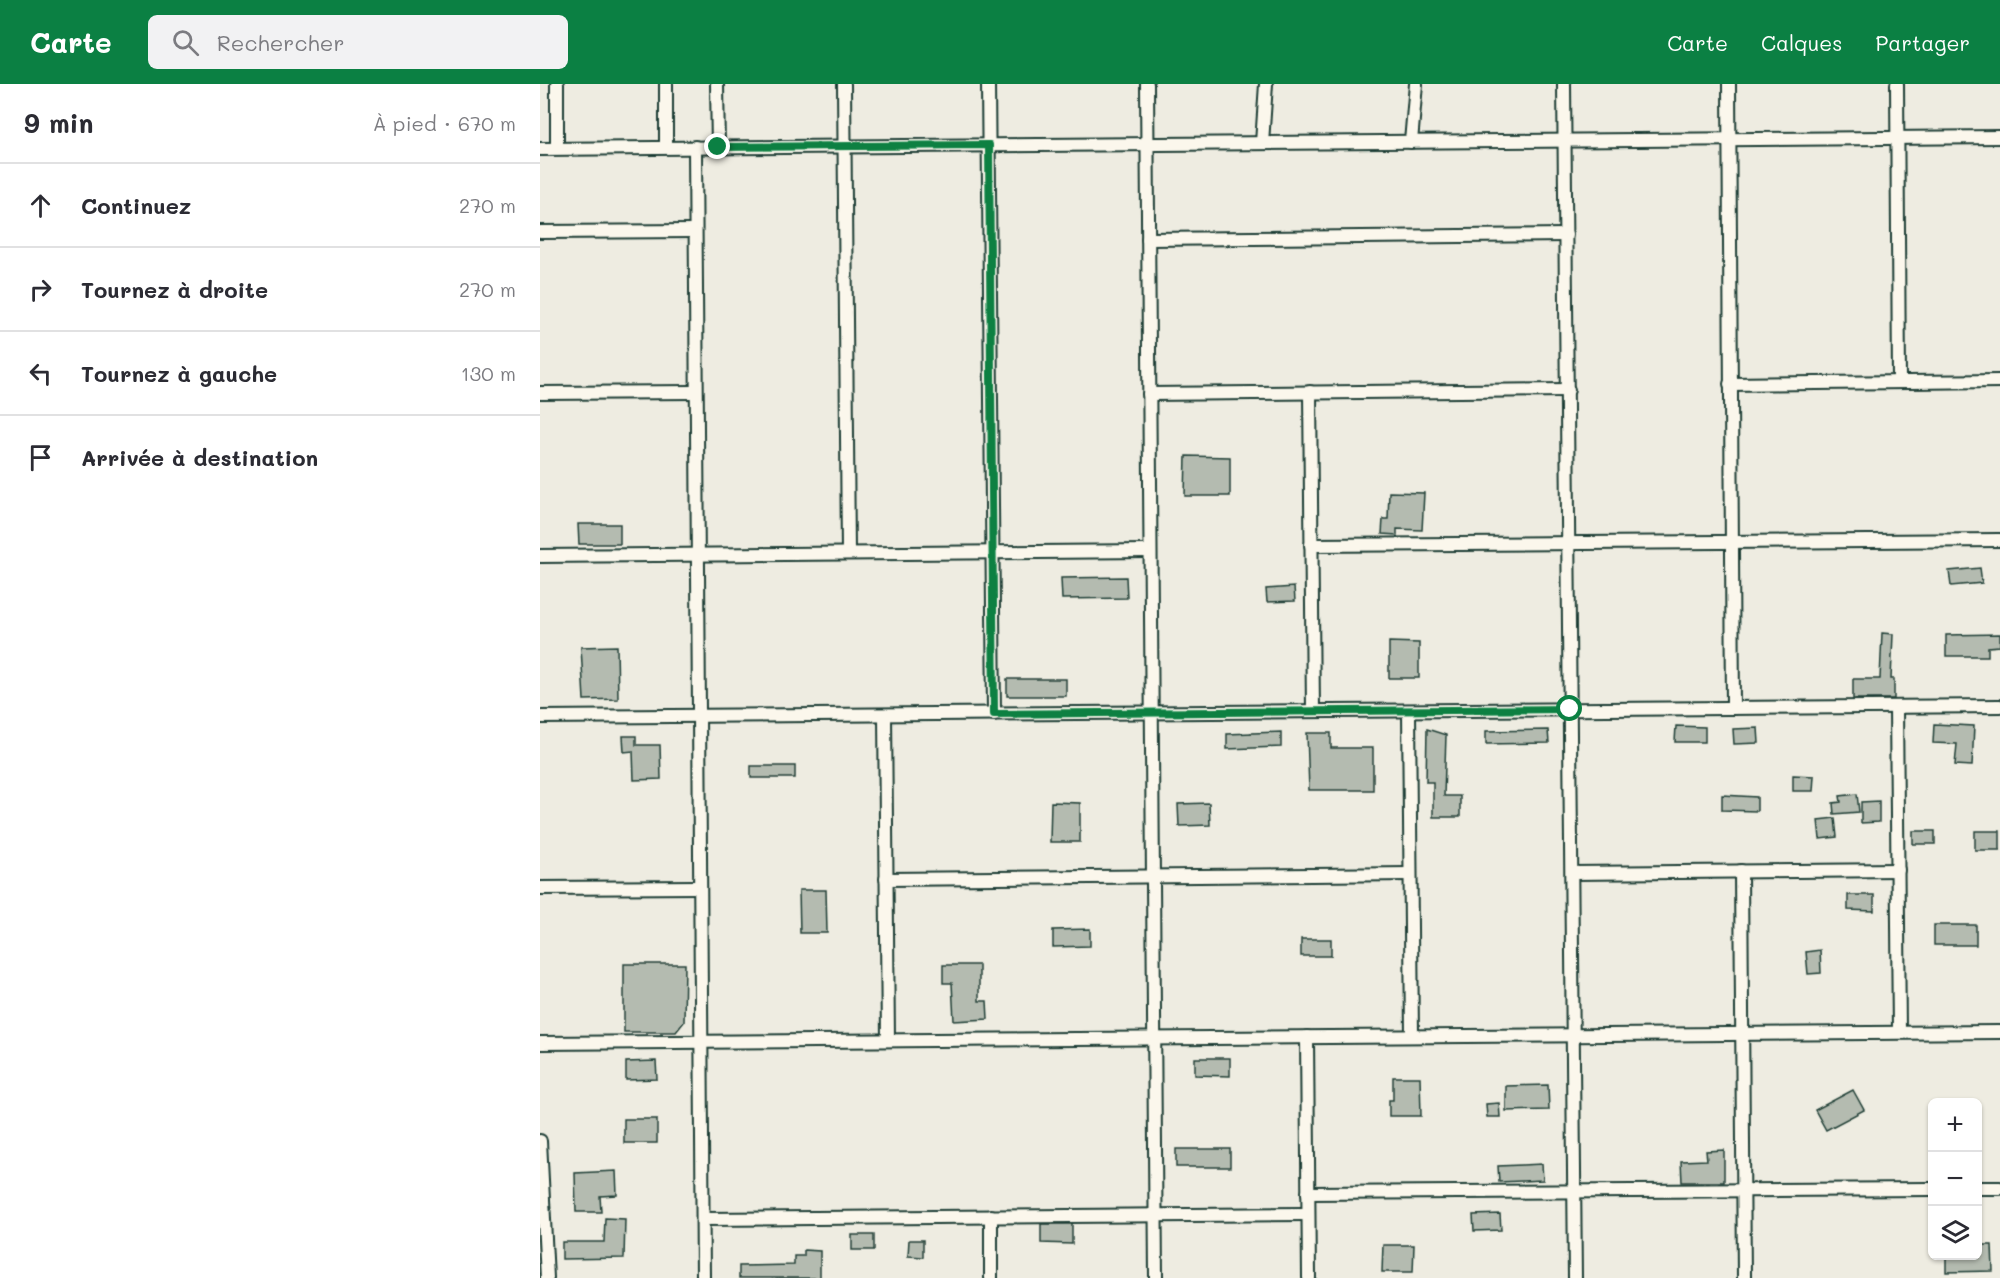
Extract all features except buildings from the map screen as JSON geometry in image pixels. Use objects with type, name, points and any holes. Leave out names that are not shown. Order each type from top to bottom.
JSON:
[{"type":"street","points":[[557,84],[557,148]]},
{"type":"street","points":[[666,84],[666,147]]},
{"type":"street","points":[[717,84],[718,147]]},
{"type":"street","points":[[844,84],[848,553]]},
{"type":"street","points":[[988,84],[994,714]]},
{"type":"street","points":[[1147,84],[1156,1278]]},
{"type":"street","points":[[1262,143],[1266,84]]},
{"type":"street","points":[[1411,142],[1416,84]]},
{"type":"street","points":[[1564,84],[1575,1278]]},
{"type":"street","points":[[1729,84],[1732,708]]},
{"type":"street","points":[[1897,84],[1899,382]]},
{"type":"street","points":[[540,148],[2000,137]]},
{"type":"street","points":[[694,147],[703,1278]]},
{"type":"street","points":[[540,232],[695,231]]},
{"type":"street","points":[[1148,239],[1566,235]]},
{"type":"street","points":[[1730,384],[2000,381]]},
{"type":"street","points":[[1149,394],[1568,390]]},
{"type":"street","points":[[540,393],[696,392]]},
{"type":"street","points":[[1310,392],[1312,711]]},
{"type":"street","points":[[1311,545],[2000,540]]},
{"type":"street","points":[[540,556],[1150,551]]},
{"type":"street","points":[[540,717],[2000,706]]},
{"type":"street","points":[[1896,707],[1899,1032]]},
{"type":"street","points":[[1409,711],[1412,1036]]},
{"type":"street","points":[[885,715],[888,1040]]},
{"type":"street","points":[[1572,873],[1898,870]]},
{"type":"street","points":[[1741,871],[1744,1278]]},
{"type":"street","points":[[886,879],[1410,874]]},
{"type":"street","points":[[540,888],[700,887]]},
{"type":"street","points":[[540,1043],[2000,1032]]},
{"type":"street","points":[[1307,1037],[1309,1278]]},
{"type":"street","points":[[540,1141],[547,1278]]},
{"type":"street","points":[[1308,1193],[1928,1188]]},
{"type":"street","points":[[1982,1188],[2000,1188]]},
{"type":"street","points":[[703,1219],[1308,1214]]},
{"type":"street","points":[[991,1216],[991,1278]]},
{"type":"route","points":[[718,147],[989,145],[994,714],[1570,709]]}]
